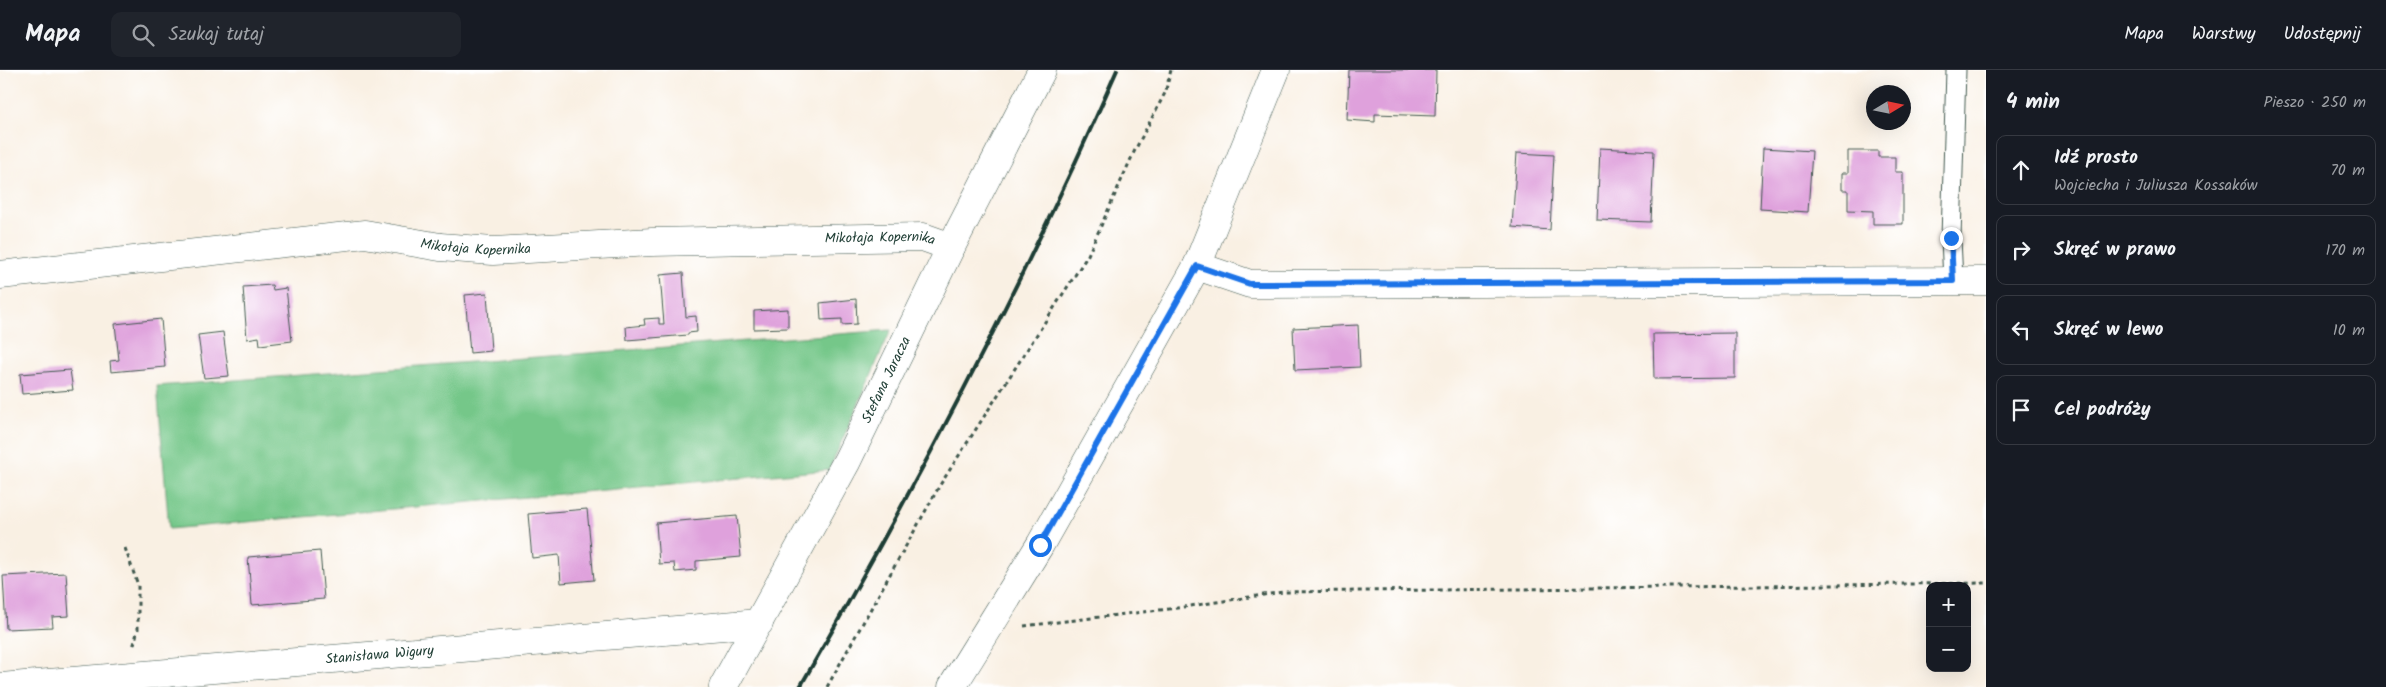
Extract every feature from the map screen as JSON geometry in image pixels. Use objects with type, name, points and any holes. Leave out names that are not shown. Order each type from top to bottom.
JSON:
[{"type":"street","name":"Stefana Jaracza","points":[[723,687],[847,461],[952,247],[1042,70]]},
{"type":"street","points":[[952,687],[1040,545],[1197,266],[1276,70]]},
{"type":"street","name":"Mikołaja Kopernika","points":[[0,275],[365,234],[440,248],[493,251],[652,242],[923,237],[952,247]]},
{"type":"street","points":[[1197,266],[1250,284],[1986,281]]},
{"type":"street","name":"Stanisława Wigury","points":[[1,687],[759,623]]},
{"type":"lane","points":[[1953,281],[1951,238],[1956,70]]},
{"type":"path","points":[[827,687],[940,485],[1088,256],[1134,152],[1165,93],[1171,70]]},
{"type":"path","points":[[125,548],[138,585],[138,629],[127,676]]},
{"type":"path","points":[[988,628],[1053,624],[1283,592],[1986,583]]},
{"type":"green space","points":[[891,330],[829,470],[169,529],[157,386]]},
{"type":"building","points":[[1349,70],[1436,70],[1435,116],[1375,114],[1375,122],[1347,120]]},
{"type":"building","points":[[1600,148],[1654,151],[1651,222],[1597,220]]},
{"type":"building","points":[[1763,148],[1812,151],[1808,212],[1760,209]]},
{"type":"building","points":[[1848,151],[1878,151],[1878,157],[1895,157],[1895,172],[1903,172],[1903,224],[1873,224],[1873,211],[1848,210],[1848,190],[1842,190],[1842,173],[1848,173]]},
{"type":"building","points":[[1517,153],[1554,155],[1550,230],[1512,227]]},
{"type":"building","points":[[683,273],[686,317],[696,316],[697,332],[688,333],[688,335],[627,340],[626,327],[645,325],[644,319],[659,318],[659,324],[664,324],[660,275]]},
{"type":"building","points":[[272,285],[273,290],[286,288],[292,341],[260,345],[259,337],[247,339],[243,287]]},
{"type":"building","points":[[487,293],[491,351],[470,353],[465,295]]},
{"type":"building","points":[[856,299],[857,324],[842,325],[842,319],[821,320],[820,303]]},
{"type":"building","points":[[788,309],[788,328],[754,329],[754,311]]},
{"type":"building","points":[[161,319],[165,367],[111,372],[110,361],[119,360],[115,324]]},
{"type":"building","points":[[1358,325],[1360,367],[1295,370],[1293,328]]},
{"type":"building","points":[[223,332],[229,376],[204,378],[198,335]]},
{"type":"building","points":[[1735,333],[1735,378],[1654,379],[1653,334]]},
{"type":"building","points":[[70,370],[73,390],[22,394],[20,374]]},
{"type":"building","points":[[587,509],[594,580],[561,583],[559,555],[532,558],[528,514]]},
{"type":"building","points":[[737,516],[741,557],[696,561],[696,570],[675,572],[674,563],[659,564],[656,523]]},
{"type":"building","points":[[320,551],[324,599],[252,605],[248,557]]},
{"type":"building","points":[[66,573],[69,616],[52,617],[53,627],[6,629],[3,576]]},
{"type":"railway","points":[[800,687],[886,535],[967,383],[1044,228],[1117,70]]},
{"type":"route","points":[[1040,545],[1197,266],[1250,284],[1953,281],[1951,238]]}]
